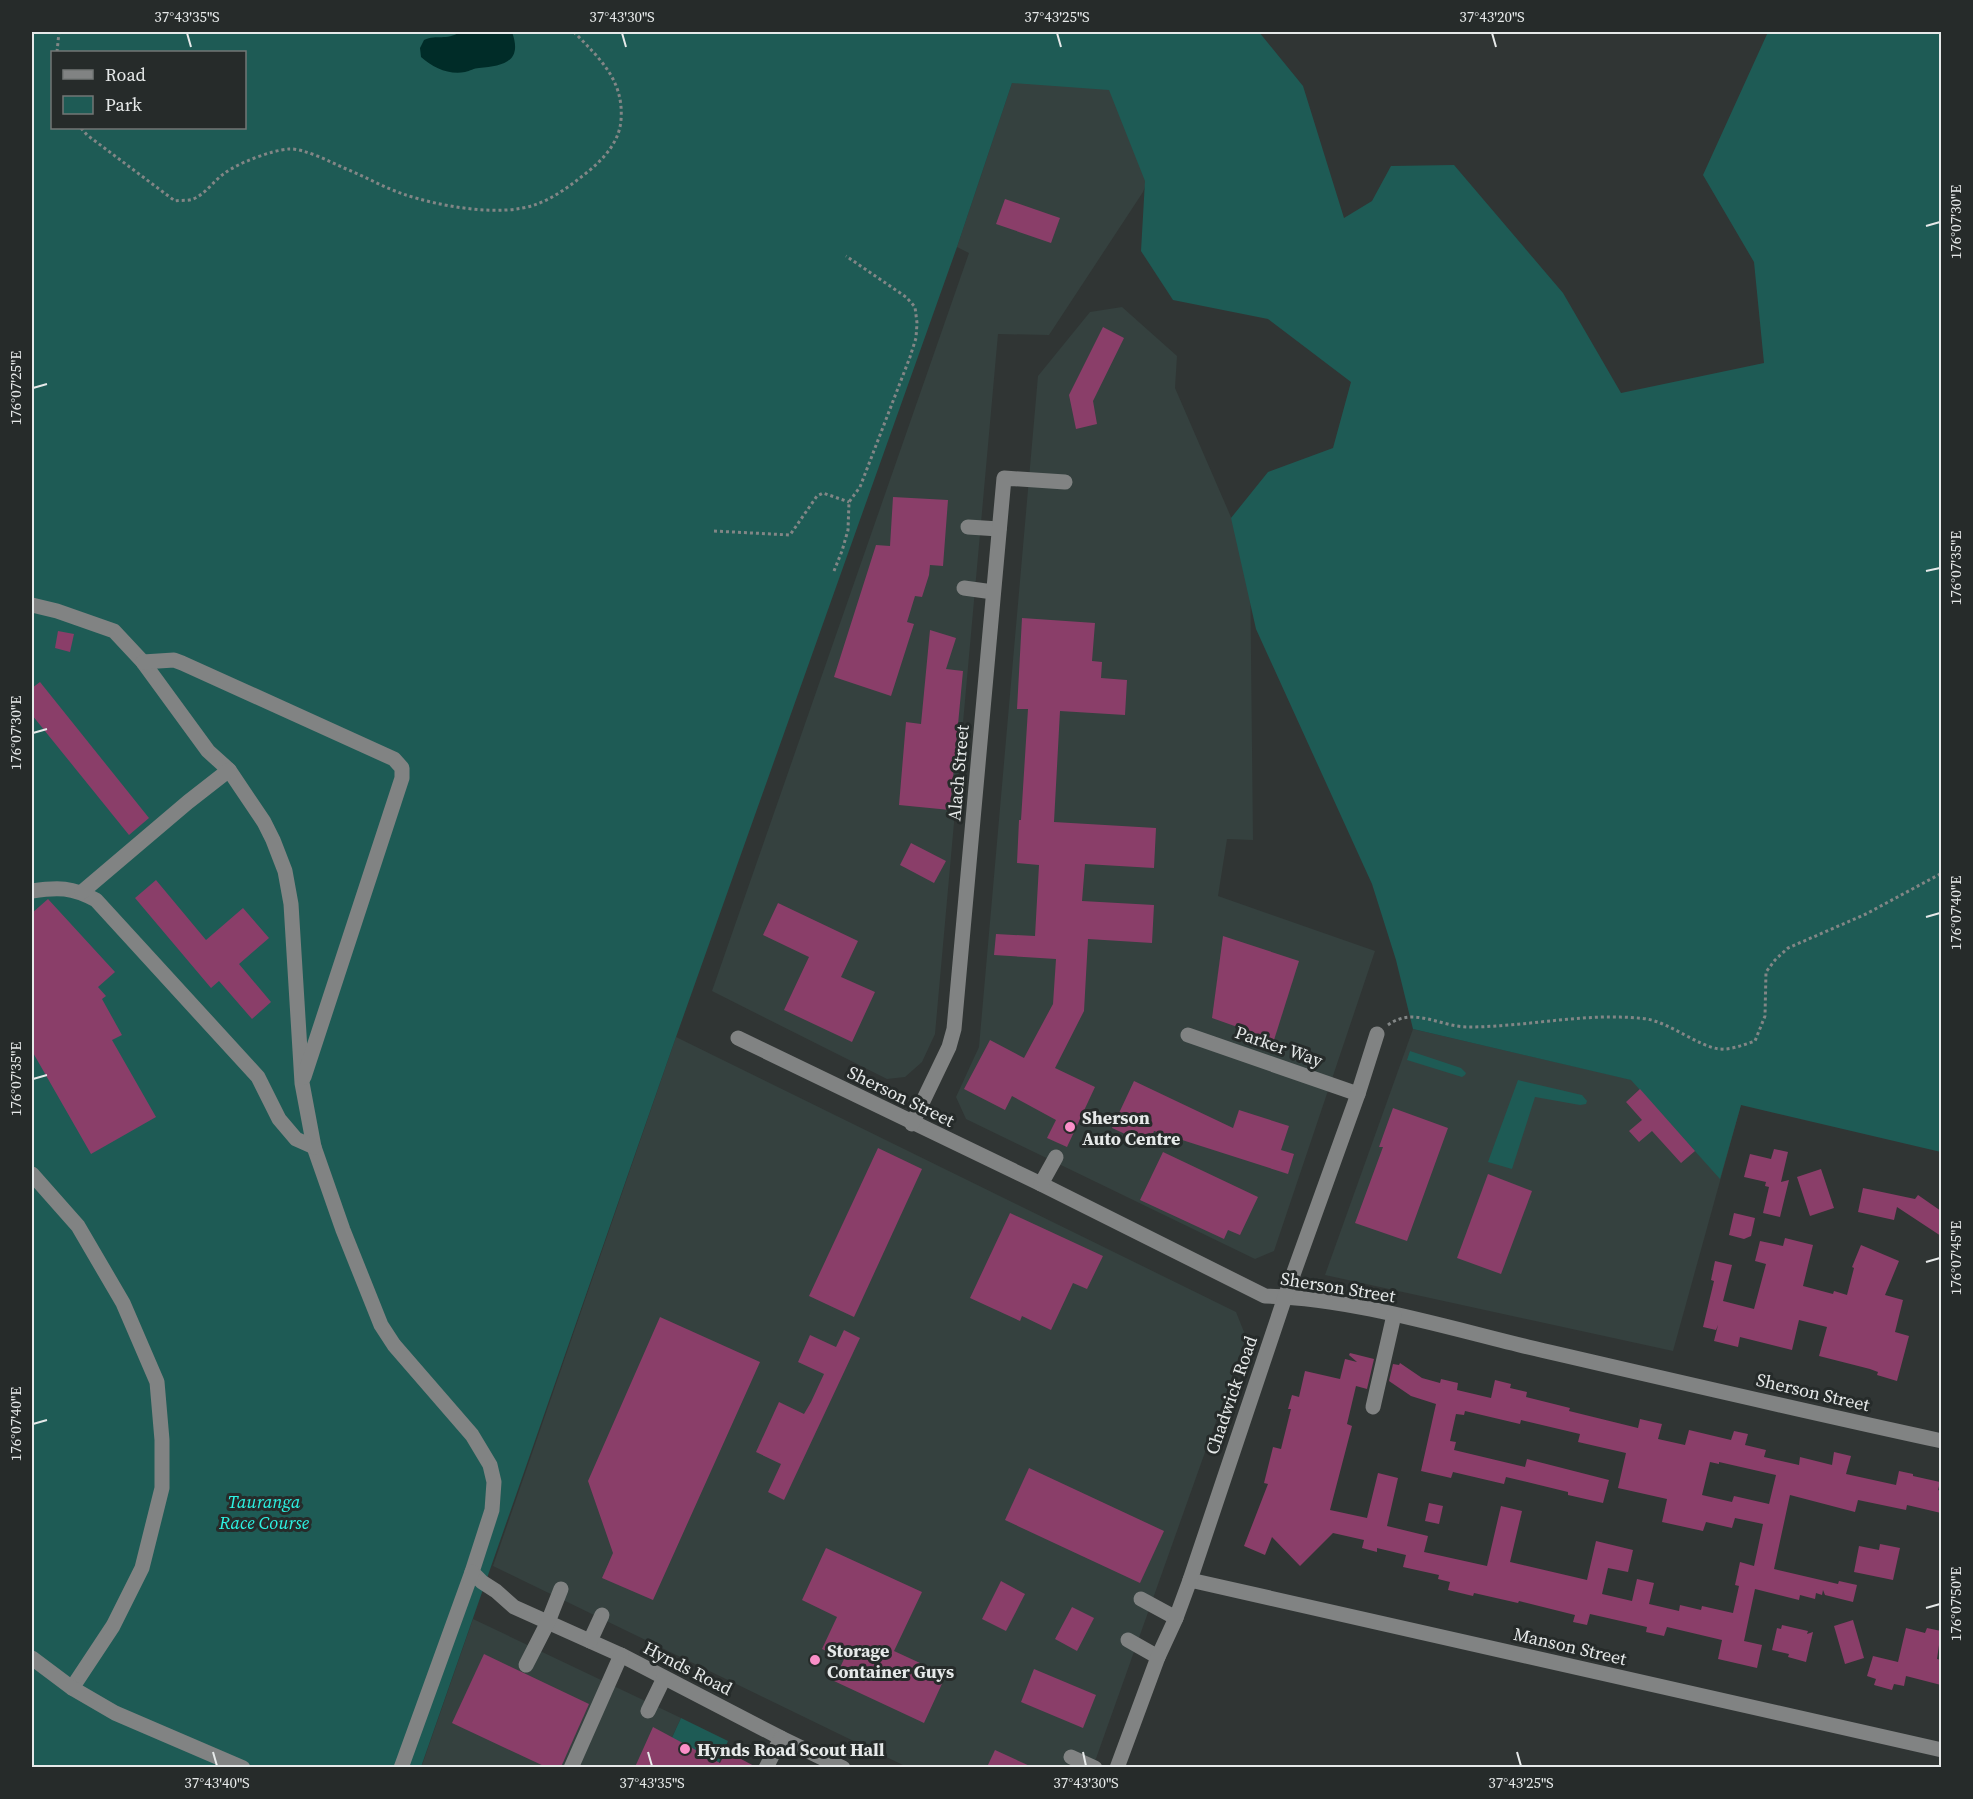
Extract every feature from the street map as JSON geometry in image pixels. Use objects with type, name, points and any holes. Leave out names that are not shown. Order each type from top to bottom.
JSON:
[{"type":"street","name":"Alach Street","points":[[912,1124],[949,1047],[954,1029],[1004,478],[1065,482]]},
{"type":"street","points":[[968,527],[999,529]]},
{"type":"street","points":[[964,588],[993,592]]},
{"type":"street","points":[[32,605],[57,611],[114,631],[143,662],[208,751],[229,770],[264,822],[285,871],[291,904],[302,1083],[314,1147],[343,1230],[381,1325],[394,1345],[472,1435],[490,1465],[494,1482],[492,1510],[472,1572],[401,1767]]},
{"type":"street","points":[[143,662],[174,660],[182,663],[394,759],[402,768],[402,778],[302,1083]]},
{"type":"street","points":[[82,892],[229,770]]},
{"type":"street","points":[[32,891],[64,887],[82,892],[96,900],[258,1077],[279,1119],[296,1139],[314,1147]]},
{"type":"street","name":"Chadwick Road","points":[[1117,1767],[1158,1657],[1190,1580],[1285,1297],[1358,1094],[1377,1034]]},
{"type":"street","name":"Parker Way","points":[[1188,1035],[1358,1094]]},
{"type":"street","name":"Sherson Street","points":[[738,1038],[912,1124],[1041,1184],[1265,1296],[1303,1298],[1394,1315],[1941,1441]]},
{"type":"street","points":[[1041,1184],[1056,1157]]},
{"type":"street","points":[[32,1174],[78,1226],[123,1303],[157,1382],[162,1440],[162,1488],[141,1568],[113,1626],[72,1688]]},
{"type":"street","points":[[1373,1407],[1394,1315]]},
{"type":"street","name":"Hynds Road","points":[[472,1572],[514,1607],[621,1655],[781,1738],[843,1767]]},
{"type":"street","name":"Manson Street","points":[[1190,1580],[1941,1750]]},
{"type":"street","points":[[526,1665],[548,1622],[561,1589]]},
{"type":"street","points":[[1141,1599],[1176,1618]]},
{"type":"street","points":[[590,1641],[602,1616]]},
{"type":"street","points":[[1128,1640],[1158,1657]]},
{"type":"street","points":[[571,1767],[621,1655]]},
{"type":"street","points":[[32,1658],[72,1688],[115,1713],[243,1767]]},
{"type":"street","points":[[648,1711],[664,1678]]},
{"type":"street","points":[[766,1767],[781,1738]]},
{"type":"street","points":[[1071,1757],[1095,1767]]},
{"type":"path","points":[[57,51],[59,32]]},
{"type":"path","points":[[82,129],[175,201],[194,199],[226,172],[261,156],[290,148],[320,157],[400,193],[419,199],[484,211],[536,205],[560,192],[602,158],[615,141],[621,123],[621,103],[617,83],[601,60],[574,32]]},
{"type":"path","points":[[834,571],[848,530],[849,502],[860,487],[902,377],[916,338],[917,323],[915,307],[906,297],[892,285],[846,256]]},
{"type":"path","points":[[714,531],[790,535],[817,496],[823,493],[849,502]]},
{"type":"path","points":[[1377,1034],[1395,1020],[1406,1017],[1420,1017],[1466,1027],[1576,1018],[1624,1017],[1647,1019],[1671,1027],[1718,1049],[1737,1048],[1755,1041],[1761,1028],[1766,1016],[1766,972],[1774,960],[1788,948],[1866,914],[1941,873]]},
{"type":"shaded area","points":[[460,32],[512,32],[515,42],[513,56],[503,64],[459,73],[442,70],[421,57],[420,48],[424,40],[455,35]]},
{"type":"shaded area","points":[[1029,32],[1201,32],[1143,192],[1049,335],[998,334],[935,1034],[922,1062],[905,1077],[887,1079],[712,991],[969,253],[957,247]]},
{"type":"shaded area","points":[[1122,307],[1177,356],[1175,388],[1250,561],[1253,840],[1227,839],[1218,896],[1375,951],[1274,1251],[1255,1259],[966,1119],[956,1097],[979,1047],[1038,376],[1090,312]]},
{"type":"shaded area","points":[[1413,1029],[1741,1105],[1673,1351],[1325,1275]]},
{"type":"shaded area","points":[[676,1037],[1236,1312],[1246,1337],[1093,1767],[907,1767],[493,1566]]},
{"type":"shaded area","points":[[473,1619],[681,1718],[658,1767],[421,1768]]},
{"type":"green space","name":"Tauranga Race Course","points":[[32,32],[1259,32],[1303,86],[1344,218],[1372,201],[1391,166],[1454,165],[1563,293],[1621,393],[1764,363],[1754,262],[1703,175],[1768,32],[1941,32],[1941,1152],[1741,1105],[1720,1179],[1631,1080],[1413,1029],[1396,960],[1372,884],[1256,629],[1231,518],[1268,472],[1333,448],[1351,382],[1268,319],[1173,300],[1141,251],[1145,181],[1109,90],[1012,83],[957,247],[676,1037],[421,1767],[32,1767]]},
{"type":"green space","points":[[1410,1051],[1461,1068],[1466,1073],[1462,1077],[1407,1060]]},
{"type":"green space","points":[[1518,1080],[1582,1095],[1587,1101],[1586,1104],[1580,1105],[1535,1097],[1512,1169],[1488,1162]]},
{"type":"green space","points":[[681,1718],[728,1741],[717,1767],[658,1768]]},
{"type":"building","points":[[1005,199],[1060,218],[1051,243],[996,224]]},
{"type":"building","points":[[1103,327],[1124,338],[1093,401],[1097,424],[1076,429],[1069,395]]},
{"type":"building","points":[[893,497],[948,500],[943,566],[930,565],[922,597],[915,596],[907,622],[914,624],[891,696],[834,677],[876,545],[890,546]]},
{"type":"building","points":[[1022,618],[1095,623],[1092,661],[1102,662],[1101,678],[1127,680],[1125,715],[1060,711],[1054,822],[1156,828],[1154,868],[1085,864],[1082,901],[1154,905],[1152,943],[1088,939],[1084,1011],[1055,1068],[1095,1087],[1067,1147],[1047,1138],[1056,1120],[1012,1096],[1005,1110],[964,1089],[990,1040],[1024,1058],[1053,1004],[1056,959],[994,955],[996,934],[1035,936],[1039,865],[1017,863],[1028,709],[1017,709]]},
{"type":"building","points":[[930,630],[956,638],[946,669],[963,671],[950,810],[899,805],[906,722],[921,724]]},
{"type":"building","points":[[58,631],[74,634],[70,652],[55,648]]},
{"type":"building","points":[[40,682],[149,818],[129,835],[32,715],[32,688]]},
{"type":"building","points":[[911,843],[946,861],[934,883],[900,865]]},
{"type":"building","points":[[156,880],[206,940],[243,908],[269,938],[239,964],[271,1002],[252,1019],[219,981],[211,988],[135,898]]},
{"type":"building","points":[[48,899],[115,972],[98,987],[106,996],[102,999],[122,1035],[112,1040],[156,1117],[91,1154],[32,1051],[32,913]]},
{"type":"building","points":[[778,903],[858,941],[841,977],[875,992],[852,1042],[784,1010],[809,957],[763,935]]},
{"type":"building","points":[[1223,936],[1299,961],[1274,1040],[1212,1018]]},
{"type":"building","points":[[1134,1081],[1233,1128],[1239,1110],[1289,1126],[1281,1150],[1294,1154],[1288,1174],[1154,1131],[1149,1145],[1112,1128]]},
{"type":"building","points":[[1640,1089],[1695,1151],[1681,1163],[1652,1131],[1639,1142],[1629,1131],[1642,1120],[1626,1102]]},
{"type":"building","points":[[1393,1108],[1448,1128],[1407,1241],[1355,1223],[1383,1147],[1379,1147]]},
{"type":"building","points":[[878,1148],[922,1169],[854,1317],[809,1296]]},
{"type":"building","points":[[1774,1149],[1788,1152],[1781,1182],[1789,1180],[1780,1217],[1763,1213],[1769,1187],[1765,1186],[1766,1182],[1744,1177],[1750,1154],[1771,1159]]},
{"type":"building","points":[[1163,1152],[1258,1197],[1240,1235],[1228,1230],[1224,1239],[1140,1200]]},
{"type":"building","points":[[1821,1169],[1834,1208],[1810,1216],[1797,1177]]},
{"type":"building","points":[[1488,1174],[1532,1191],[1501,1274],[1457,1258]]},
{"type":"building","points":[[1863,1188],[1915,1199],[1918,1195],[1941,1211],[1941,1236],[1897,1207],[1894,1220],[1858,1212]]},
{"type":"building","points":[[1010,1213],[1103,1256],[1087,1289],[1073,1283],[1051,1330],[1022,1316],[1020,1321],[970,1298]]},
{"type":"building","points":[[1734,1213],[1755,1218],[1751,1236],[1744,1239],[1729,1235]]},
{"type":"building","points":[[1785,1238],[1813,1245],[1803,1286],[1833,1294],[1834,1291],[1847,1295],[1854,1268],[1852,1267],[1861,1245],[1899,1261],[1885,1295],[1903,1300],[1895,1332],[1909,1336],[1897,1381],[1877,1375],[1878,1372],[1870,1369],[1819,1356],[1827,1327],[1799,1320],[1792,1350],[1740,1337],[1738,1347],[1714,1341],[1718,1325],[1716,1330],[1703,1327],[1714,1281],[1711,1280],[1715,1261],[1732,1265],[1723,1301],[1754,1309],[1766,1264],[1755,1261],[1760,1241],[1783,1246]]},
{"type":"building","points":[[660,1317],[760,1362],[653,1600],[602,1578],[613,1553],[588,1481]]},
{"type":"building","points":[[844,1330],[860,1338],[784,1500],[768,1492],[781,1464],[756,1452],[779,1402],[804,1414],[824,1374],[798,1362],[810,1335],[836,1347]]},
{"type":"building","points":[[1350,1353],[1374,1359],[1367,1389],[1356,1386],[1347,1424],[1352,1426],[1330,1510],[1367,1518],[1378,1473],[1398,1478],[1387,1526],[1428,1536],[1424,1552],[1487,1566],[1501,1506],[1522,1511],[1510,1562],[1587,1580],[1596,1541],[1633,1550],[1628,1572],[1608,1568],[1602,1594],[1632,1601],[1637,1579],[1654,1583],[1649,1604],[1679,1611],[1680,1605],[1701,1610],[1702,1606],[1733,1613],[1739,1586],[1735,1585],[1740,1562],[1754,1566],[1763,1524],[1735,1518],[1732,1528],[1706,1522],[1703,1531],[1662,1522],[1667,1499],[1618,1488],[1626,1453],[1578,1442],[1580,1434],[1521,1420],[1520,1424],[1465,1411],[1464,1415],[1456,1414],[1450,1441],[1456,1442],[1454,1450],[1525,1467],[1527,1459],[1609,1480],[1603,1503],[1506,1477],[1504,1484],[1453,1472],[1451,1478],[1421,1471],[1436,1404],[1411,1396],[1389,1381],[1393,1364],[1399,1365],[1400,1363],[1422,1378],[1440,1383],[1441,1379],[1458,1383],[1457,1390],[1491,1398],[1495,1380],[1511,1384],[1510,1388],[1527,1392],[1526,1397],[1570,1408],[1569,1411],[1638,1428],[1640,1419],[1662,1424],[1658,1439],[1685,1445],[1689,1430],[1731,1440],[1734,1431],[1748,1434],[1745,1445],[1766,1450],[1764,1457],[1799,1465],[1800,1457],[1832,1465],[1834,1452],[1851,1456],[1846,1474],[1896,1485],[1899,1471],[1940,1482],[1938,1490],[1941,1491],[1941,1513],[1907,1505],[1906,1510],[1858,1500],[1855,1512],[1790,1495],[1774,1569],[1838,1584],[1839,1581],[1857,1585],[1853,1602],[1825,1595],[1823,1590],[1822,1595],[1816,1593],[1815,1599],[1800,1595],[1799,1600],[1755,1589],[1744,1641],[1762,1645],[1757,1668],[1718,1659],[1722,1640],[1667,1627],[1664,1636],[1646,1632],[1647,1627],[1590,1614],[1587,1625],[1573,1622],[1575,1615],[1519,1601],[1518,1603],[1448,1590],[1450,1582],[1438,1579],[1439,1575],[1403,1567],[1406,1555],[1377,1548],[1377,1552],[1362,1548],[1364,1540],[1333,1533],[1300,1566],[1272,1537],[1265,1555],[1244,1546],[1268,1484],[1264,1483],[1273,1447],[1281,1449],[1291,1409],[1288,1409],[1292,1395],[1299,1397],[1305,1371],[1340,1379],[1345,1359],[1357,1362],[1349,1355]],"holes":[[[1710,1462],[1719,1464],[1719,1462],[1776,1475],[1769,1504],[1734,1496],[1732,1502],[1702,1495]]]},
{"type":"building","points":[[1029,1468],[1164,1531],[1140,1583],[1005,1520]]},
{"type":"building","points":[[1429,1503],[1443,1506],[1439,1524],[1425,1521]]},
{"type":"building","points":[[1880,1544],[1900,1548],[1893,1580],[1854,1572],[1859,1546],[1879,1550]]},
{"type":"building","points":[[826,1548],[922,1592],[894,1651],[946,1675],[924,1723],[834,1681],[844,1659],[822,1649],[837,1617],[802,1600]]},
{"type":"building","points":[[1001,1581],[1025,1594],[1006,1631],[982,1619]]},
{"type":"building","points":[[1072,1607],[1094,1618],[1077,1651],[1055,1639]]},
{"type":"building","points":[[1853,1620],[1864,1658],[1845,1664],[1834,1626]]},
{"type":"building","points":[[1782,1625],[1808,1631],[1807,1634],[1813,1632],[1806,1662],[1788,1657],[1789,1654],[1772,1650],[1777,1628],[1781,1629]]},
{"type":"building","points":[[1906,1628],[1925,1633],[1927,1628],[1941,1631],[1937,1659],[1941,1660],[1941,1685],[1906,1676],[1904,1686],[1894,1684],[1892,1690],[1874,1685],[1876,1679],[1867,1676],[1873,1656],[1898,1662]]},
{"type":"building","points":[[484,1654],[589,1704],[561,1767],[546,1767],[452,1723]]},
{"type":"building","points":[[1034,1669],[1096,1695],[1083,1728],[1021,1702]]},
{"type":"building","points":[[653,1727],[720,1763],[726,1751],[756,1767],[635,1767]]},
{"type":"building","points":[[995,1750],[1032,1767],[987,1767]]},
{"type":"place","name":"Sherson Auto Centre","points":[[1070,1127]]},
{"type":"place","name":"Storage Container Guys","points":[[815,1660]]},
{"type":"place","name":"Hynds Road Scout Hall","points":[[685,1749]]}]
